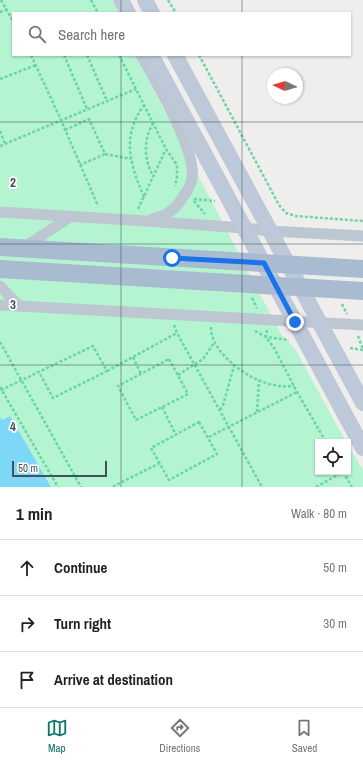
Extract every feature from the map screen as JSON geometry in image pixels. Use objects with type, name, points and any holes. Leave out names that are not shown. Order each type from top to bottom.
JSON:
[{"type":"main road","points":[[121,0],[127,12]]},
{"type":"main road","points":[[145,0],[151,12]]},
{"type":"main road","points":[[152,56],[363,448]]},
{"type":"main road","points":[[176,56],[363,403]]},
{"type":"main road","points":[[0,247],[363,270]]},
{"type":"main road","points":[[0,269],[363,291]]},
{"type":"street","points":[[142,56],[168,104],[186,145],[191,161],[192,177],[187,191],[180,202],[172,210],[167,214],[146,221]]},
{"type":"street","points":[[0,212],[363,236]]},
{"type":"street","points":[[23,248],[70,217]]},
{"type":"street","points":[[0,286],[19,306]]},
{"type":"street","points":[[0,305],[363,325]]},
{"type":"path","points":[[1,0],[12,19]]},
{"type":"path","points":[[91,0],[97,12]]},
{"type":"path","points":[[168,0],[175,12]]},
{"type":"path","points":[[0,12],[7,9]]},
{"type":"path","points":[[32,56],[98,206],[105,207]]},
{"type":"path","points":[[64,56],[87,109]]},
{"type":"path","points":[[87,56],[107,101]]},
{"type":"path","points":[[120,56],[166,149],[177,165],[178,177],[174,189]]},
{"type":"path","points":[[200,56],[279,205],[286,213],[296,216],[363,221]]},
{"type":"path","points":[[0,80],[36,65]]},
{"type":"path","points":[[0,146],[136,89]]},
{"type":"path","points":[[144,105],[138,114],[131,138],[131,159],[144,196]]},
{"type":"path","points":[[65,130],[89,119],[105,154]]},
{"type":"path","points":[[153,123],[146,140],[146,154],[153,177]]},
{"type":"path","points":[[0,131],[5,144]]},
{"type":"path","points":[[143,209],[136,209],[144,196],[166,149]]},
{"type":"path","points":[[80,165],[105,154],[131,159]]},
{"type":"path","points":[[181,325],[174,325],[177,333],[262,487]]},
{"type":"path","points":[[218,327],[210,327],[214,343],[234,366],[249,376],[259,380],[280,386],[294,386]]},
{"type":"path","points":[[251,331],[257,332],[266,337],[274,348],[324,439]]},
{"type":"path","points":[[40,372],[53,398],[177,333]]},
{"type":"path","points":[[0,342],[81,487]]},
{"type":"path","points":[[178,375],[203,359],[214,343]]},
{"type":"path","points":[[58,487],[1,389],[22,381],[93,346],[107,371]]},
{"type":"path","points":[[133,357],[141,374]]},
{"type":"path","points":[[169,359],[178,375],[188,394],[136,420],[118,386],[169,359]]},
{"type":"path","points":[[220,411],[234,366]]},
{"type":"path","points":[[257,412],[259,380]]},
{"type":"path","points":[[208,437],[297,392]]},
{"type":"path","points":[[162,407],[176,435]]},
{"type":"path","points":[[199,422],[208,437],[217,454],[169,480],[151,448],[199,422]]},
{"type":"path","points":[[115,487],[114,486],[160,463]]},
{"type":"path","points":[[316,487],[338,475]]},
{"type":"path","points":[[345,475],[352,487]]},
{"type":"green space","points":[[0,0],[112,0],[118,12],[12,12],[12,56],[136,56],[281,334],[295,349],[344,439],[315,439],[315,475],[351,475],[351,450],[363,470],[363,487],[51,487],[10,417],[2,420],[0,417]]},
{"type":"water","points":[[10,416],[51,487],[0,487],[0,417],[2,420]]},
{"type":"route","points":[[172,258],[264,263],[295,322]]}]
